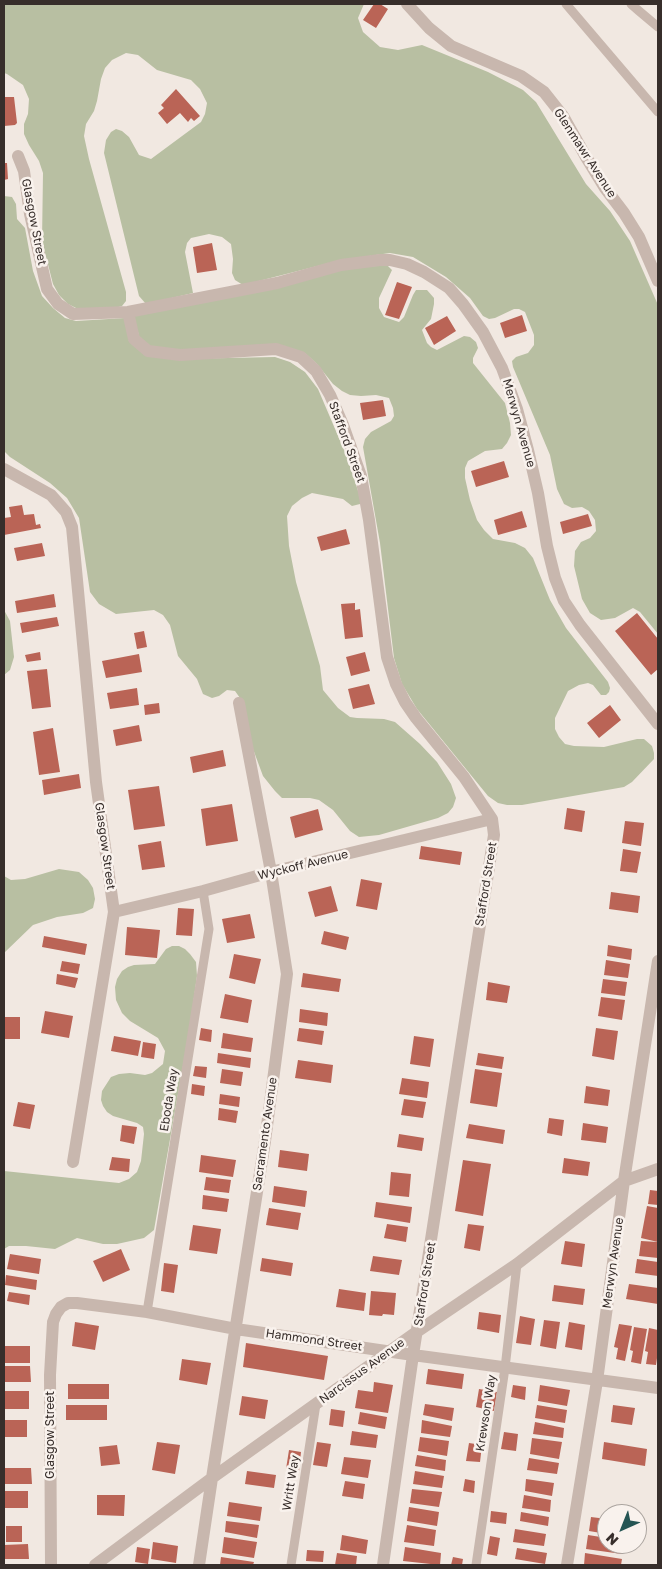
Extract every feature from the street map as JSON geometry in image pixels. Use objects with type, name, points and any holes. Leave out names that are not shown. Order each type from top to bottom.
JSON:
[{"type":"street","name":"Glenmawr Avenue","points":[[408,4],[429,28],[451,46],[521,76],[544,92],[563,116],[586,157],[639,237],[658,281]]},
{"type":"street","name":"Glasgow Street","points":[[18,156],[24,171],[30,214],[47,289]]},
{"type":"street","name":"Merwyn Avenue","points":[[47,289],[58,304],[73,314],[128,312],[277,283],[341,265],[380,260],[407,264],[449,288],[483,332],[502,368],[517,409],[528,450],[547,546],[555,578],[564,600],[580,625],[658,724]]},
{"type":"street","name":"Stafford Street","points":[[128,312],[134,339],[148,350],[180,355],[276,349],[301,357],[316,371],[330,395],[343,425],[361,476],[369,520],[387,657],[396,684],[416,718],[464,777],[492,819],[494,835],[413,1355],[383,1565]]},
{"type":"street","name":"Glasgow Street","points":[[4,468],[51,496],[66,512],[72,527],[96,782],[114,912],[73,1162]]},
{"type":"street","name":"Sacramento Avenue","points":[[199,1565],[265,1140],[287,974],[271,872],[239,703]]},
{"type":"street","name":"Wyckoff Avenue","points":[[114,912],[492,819]]},
{"type":"street","name":"Merwyn Avenue","points":[[567,1565],[598,1381],[624,1181],[658,961]]},
{"type":"street","name":"Narcissus Avenue","points":[[100,1563],[212,1478],[418,1331],[518,1264],[624,1181],[658,1168]]},
{"type":"street","name":"Hammond Street","points":[[61,1307],[77,1302],[390,1352],[658,1388]]},
{"type":"street","name":"Glasgow Street","points":[[51,1565],[50,1375],[53,1322],[61,1307]]},
{"type":"lane","points":[[566,4],[658,112]]},
{"type":"lane","points":[[631,4],[658,27]]},
{"type":"lane","name":"Eboda Way","points":[[147,1312],[209,929],[203,891]]},
{"type":"lane","name":"Krewson Way","points":[[476,1565],[518,1264]]},
{"type":"lane","name":"Writt Way","points":[[291,1565],[316,1404]]},
{"type":"green space","points":[[4,4],[364,4],[358,18],[363,32],[380,47],[398,50],[422,45],[488,72],[523,90],[536,102],[586,184],[610,211],[630,241],[658,305],[658,634],[640,612],[633,608],[615,618],[601,620],[590,613],[582,599],[574,566],[575,551],[581,542],[590,538],[596,531],[595,520],[589,511],[582,507],[572,508],[564,504],[557,489],[550,455],[513,367],[512,361],[516,357],[528,353],[534,345],[534,335],[525,312],[514,309],[489,319],[483,316],[470,298],[446,277],[413,257],[390,253],[341,260],[243,285],[235,280],[232,273],[231,244],[222,237],[209,234],[191,238],[187,243],[185,252],[193,293],[146,304],[139,296],[104,153],[106,140],[111,132],[116,129],[122,131],[129,137],[139,155],[151,159],[201,122],[207,103],[200,89],[191,80],[157,70],[138,55],[126,53],[112,60],[105,68],[94,111],[86,124],[84,136],[126,292],[126,301],[122,306],[115,308],[76,308],[68,304],[59,295],[53,284],[42,241],[43,173],[39,161],[24,134],[29,99],[23,85],[4,73]]},
{"type":"green space","points":[[4,196],[12,197],[16,204],[17,219],[25,228],[33,271],[42,296],[65,318],[76,321],[125,318],[129,341],[180,359],[275,357],[290,362],[305,372],[318,389],[347,457],[361,500],[360,504],[352,506],[343,499],[312,493],[292,506],[287,516],[289,546],[296,582],[320,666],[323,690],[338,708],[350,717],[384,719],[395,722],[420,744],[437,762],[451,784],[456,798],[453,807],[448,813],[438,818],[379,835],[359,837],[350,831],[333,810],[319,800],[310,798],[282,798],[263,776],[253,749],[240,698],[235,691],[227,690],[219,696],[212,698],[203,694],[197,679],[178,656],[170,625],[163,615],[154,610],[116,614],[99,604],[90,592],[79,518],[67,498],[50,483],[4,451]]},
{"type":"green space","points":[[387,265],[392,270],[379,298],[379,308],[384,317],[399,322],[404,317],[416,290],[427,290],[434,298],[434,304],[431,319],[422,330],[427,343],[437,350],[464,336],[470,337],[476,342],[478,348],[473,358],[473,363],[505,403],[511,435],[502,449],[485,451],[468,461],[465,468],[465,478],[470,500],[477,520],[493,539],[515,543],[525,548],[533,558],[550,600],[566,628],[608,682],[610,688],[606,695],[601,695],[593,685],[588,683],[568,691],[555,718],[555,729],[559,737],[565,744],[574,746],[604,747],[644,739],[652,746],[654,759],[632,782],[624,787],[522,805],[498,803],[488,796],[417,709],[402,684],[394,658],[380,543],[363,447],[365,439],[371,432],[391,421],[394,416],[389,398],[376,395],[350,395],[342,391],[333,384],[317,364],[305,353],[200,351],[150,347],[140,339],[133,315],[342,269]]},
{"type":"green space","points":[[4,610],[10,621],[14,657],[10,670],[4,675]]},
{"type":"green space","points":[[59,869],[79,872],[88,880],[93,888],[95,899],[93,908],[83,913],[57,917],[33,925],[4,953],[4,876],[11,880],[25,879]]},
{"type":"green space","points":[[172,946],[179,946],[190,954],[196,962],[197,976],[154,1230],[144,1238],[117,1244],[103,1244],[77,1238],[55,1249],[9,1246],[4,1249],[4,1171],[119,1183],[129,1179],[137,1172],[141,1161],[143,1127],[107,1112],[101,1100],[102,1091],[111,1077],[119,1074],[145,1075],[152,1073],[163,1064],[165,1051],[158,1038],[130,1021],[122,1013],[116,1000],[115,987],[122,971],[134,965],[155,964],[166,949]]},
{"type":"building","points":[[374,4],[380,4],[388,9],[376,28],[363,20]]},
{"type":"building","points":[[176,89],[200,116],[194,121],[191,118],[188,122],[180,113],[167,124],[158,113],[164,108],[161,105]]},
{"type":"building","points":[[4,97],[14,97],[17,123],[15,125],[4,126]]},
{"type":"building","points":[[4,163],[7,163],[8,179],[4,180]]},
{"type":"building","points":[[212,243],[217,270],[197,273],[193,247]]},
{"type":"building","points":[[397,282],[412,287],[399,319],[385,315]]},
{"type":"building","points":[[522,315],[527,331],[505,338],[500,323]]},
{"type":"building","points":[[447,316],[456,331],[434,345],[425,328]]},
{"type":"building","points":[[383,400],[386,416],[363,420],[360,403]]},
{"type":"building","points":[[504,461],[509,477],[476,487],[471,471]]},
{"type":"building","points":[[22,505],[24,515],[34,514],[36,525],[40,524],[41,528],[4,535],[4,518],[11,517],[9,507]]},
{"type":"building","points":[[522,511],[527,527],[498,535],[494,520]]},
{"type":"building","points":[[588,514],[592,526],[563,534],[560,522]]},
{"type":"building","points":[[346,529],[350,544],[321,551],[317,537]]},
{"type":"building","points":[[42,543],[45,556],[17,561],[14,548]]},
{"type":"building","points":[[54,594],[56,607],[17,613],[15,601]]},
{"type":"building","points":[[355,603],[355,610],[360,609],[363,637],[345,639],[341,604]]},
{"type":"building","points":[[637,613],[658,639],[658,669],[651,675],[615,631]]},
{"type":"building","points":[[57,617],[59,626],[22,633],[20,623]]},
{"type":"building","points":[[144,631],[147,647],[137,649],[134,633]]},
{"type":"building","points":[[40,652],[41,660],[27,662],[25,655]]},
{"type":"building","points":[[365,652],[370,671],[351,676],[346,657]]},
{"type":"building","points":[[139,654],[142,672],[106,678],[102,661]]},
{"type":"building","points":[[47,669],[51,707],[32,709],[27,671]]},
{"type":"building","points":[[369,684],[375,704],[353,709],[348,689]]},
{"type":"building","points":[[137,688],[139,705],[110,709],[107,693]]},
{"type":"building","points":[[159,703],[160,713],[145,715],[144,705]]},
{"type":"building","points":[[610,705],[621,720],[599,738],[587,723]]},
{"type":"building","points":[[139,725],[142,741],[116,746],[113,730]]},
{"type":"building","points":[[53,728],[60,772],[39,775],[33,732]]},
{"type":"building","points":[[223,750],[226,766],[193,773],[190,757]]},
{"type":"building","points":[[79,774],[81,788],[44,795],[42,780]]},
{"type":"building","points":[[159,786],[165,826],[134,830],[128,790]]},
{"type":"building","points":[[232,804],[238,841],[206,846],[201,809]]},
{"type":"building","points":[[567,808],[585,811],[582,832],[564,829]]},
{"type":"building","points":[[318,809],[323,830],[295,838],[290,817]]},
{"type":"building","points":[[625,821],[644,823],[641,846],[622,843]]},
{"type":"building","points":[[161,841],[165,867],[142,870],[138,845]]},
{"type":"building","points":[[421,846],[462,852],[460,865],[419,859]]},
{"type":"building","points":[[623,849],[641,852],[637,873],[620,871]]},
{"type":"building","points":[[361,879],[382,883],[377,910],[356,906]]},
{"type":"building","points":[[331,886],[338,911],[315,917],[308,892]]},
{"type":"building","points":[[611,892],[640,896],[638,913],[609,909]]},
{"type":"building","points":[[178,908],[194,909],[192,936],[176,935]]},
{"type":"building","points":[[250,914],[255,938],[227,943],[222,919]]},
{"type":"building","points":[[127,927],[160,930],[157,958],[125,955]]},
{"type":"building","points":[[324,931],[349,937],[346,950],[321,944]]},
{"type":"building","points":[[44,936],[87,944],[85,955],[42,947]]},
{"type":"building","points":[[608,945],[632,949],[631,960],[607,956]]},
{"type":"building","points":[[234,954],[261,959],[255,984],[229,978]]},
{"type":"building","points":[[606,960],[630,964],[628,978],[604,975]]},
{"type":"building","points":[[62,961],[80,964],[78,974],[60,971]]},
{"type":"building","points":[[303,973],[341,979],[339,992],[301,987]]},
{"type":"building","points":[[57,974],[78,978],[75,988],[56,984]]},
{"type":"building","points":[[603,979],[627,982],[625,996],[601,993]]},
{"type":"building","points":[[488,982],[510,986],[507,1003],[486,1000]]},
{"type":"building","points":[[225,994],[252,1000],[248,1023],[220,1018]]},
{"type":"building","points":[[601,997],[625,1000],[622,1020],[598,1016]]},
{"type":"building","points":[[300,1009],[328,1013],[327,1026],[299,1022]]},
{"type":"building","points":[[45,1011],[73,1016],[69,1038],[41,1033]]},
{"type":"building","points":[[5,1017],[20,1017],[20,1039],[5,1039]]},
{"type":"building","points":[[201,1028],[212,1030],[211,1042],[199,1040]]},
{"type":"building","points":[[299,1028],[324,1031],[322,1045],[297,1041]]},
{"type":"building","points":[[596,1028],[618,1031],[614,1060],[592,1056]]},
{"type":"building","points":[[223,1033],[253,1038],[251,1052],[221,1048]]},
{"type":"building","points":[[114,1036],[141,1041],[138,1056],[111,1051]]},
{"type":"building","points":[[414,1036],[434,1039],[430,1067],[410,1064]]},
{"type":"building","points":[[143,1042],[156,1044],[154,1059],[141,1057]]},
{"type":"building","points":[[218,1053],[251,1058],[250,1068],[217,1063]]},
{"type":"building","points":[[478,1053],[504,1057],[502,1069],[476,1065]]},
{"type":"building","points":[[298,1060],[333,1065],[331,1083],[295,1078]]},
{"type":"building","points":[[195,1066],[207,1067],[206,1078],[193,1076]]},
{"type":"building","points":[[222,1069],[243,1072],[241,1086],[220,1083]]},
{"type":"building","points":[[475,1069],[502,1073],[497,1107],[470,1103]]},
{"type":"building","points":[[402,1078],[429,1082],[427,1098],[399,1094]]},
{"type":"building","points":[[192,1084],[205,1086],[204,1096],[191,1094]]},
{"type":"building","points":[[586,1086],[610,1090],[608,1106],[584,1103]]},
{"type":"building","points":[[220,1094],[240,1097],[239,1107],[219,1104]]},
{"type":"building","points":[[404,1099],[426,1102],[423,1118],[401,1115]]},
{"type":"building","points":[[18,1102],[35,1105],[30,1129],[13,1126]]},
{"type":"building","points":[[219,1108],[238,1111],[236,1123],[218,1120]]},
{"type":"building","points":[[549,1118],[564,1120],[562,1136],[547,1133]]},
{"type":"building","points":[[583,1123],[608,1127],[606,1143],[581,1140]]},
{"type":"building","points":[[469,1124],[505,1130],[503,1144],[466,1138]]},
{"type":"building","points":[[122,1125],[137,1127],[134,1144],[120,1141]]},
{"type":"building","points":[[399,1134],[424,1138],[422,1151],[397,1147]]},
{"type":"building","points":[[280,1150],[309,1154],[307,1171],[278,1167]]},
{"type":"building","points":[[201,1155],[236,1160],[233,1177],[199,1172]]},
{"type":"building","points":[[112,1157],[130,1159],[129,1172],[109,1170]]},
{"type":"building","points":[[564,1158],[590,1162],[588,1176],[562,1173]]},
{"type":"building","points":[[463,1160],[491,1164],[483,1216],[455,1211]]},
{"type":"building","points":[[391,1172],[411,1174],[409,1197],[389,1195]]},
{"type":"building","points":[[206,1177],[231,1180],[229,1193],[204,1190]]},
{"type":"building","points":[[274,1186],[307,1191],[305,1207],[272,1202]]},
{"type":"building","points":[[650,1190],[658,1191],[658,1205],[648,1204]]},
{"type":"building","points":[[203,1195],[229,1199],[227,1212],[202,1209]]},
{"type":"building","points":[[376,1202],[412,1207],[410,1223],[374,1217]]},
{"type":"building","points":[[647,1206],[658,1208],[658,1242],[641,1238]]},
{"type":"building","points":[[269,1208],[301,1213],[298,1230],[266,1225]]},
{"type":"building","points":[[387,1224],[408,1227],[406,1242],[384,1238]]},
{"type":"building","points":[[468,1224],[484,1226],[480,1251],[464,1248]]},
{"type":"building","points":[[193,1225],[221,1229],[217,1254],[189,1250]]},
{"type":"building","points":[[565,1241],[585,1244],[582,1267],[561,1264]]},
{"type":"building","points":[[641,1241],[658,1242],[658,1258],[639,1256]]},
{"type":"building","points":[[121,1249],[130,1270],[103,1282],[93,1261]]},
{"type":"building","points":[[10,1254],[41,1259],[39,1274],[7,1269]]},
{"type":"building","points":[[373,1256],[402,1260],[399,1275],[370,1271]]},
{"type":"building","points":[[262,1258],[293,1263],[291,1276],[260,1271]]},
{"type":"building","points":[[637,1259],[658,1262],[658,1276],[635,1273]]},
{"type":"building","points":[[164,1263],[178,1265],[174,1293],[161,1291]]},
{"type":"building","points":[[6,1275],[37,1280],[36,1290],[5,1285]]},
{"type":"building","points":[[629,1284],[658,1288],[658,1304],[626,1299]]},
{"type":"building","points":[[554,1285],[585,1289],[583,1305],[552,1301]]},
{"type":"building","points":[[339,1289],[366,1293],[364,1311],[336,1307]]},
{"type":"building","points":[[371,1291],[396,1293],[394,1315],[369,1315]]},
{"type":"building","points":[[9,1292],[30,1295],[29,1305],[7,1301]]},
{"type":"building","points":[[479,1312],[501,1315],[499,1333],[477,1329]]},
{"type":"building","points":[[520,1316],[535,1319],[531,1345],[516,1343]]},
{"type":"building","points":[[544,1320],[560,1322],[556,1349],[540,1346]]},
{"type":"building","points":[[75,1322],[99,1326],[95,1350],[72,1346]]},
{"type":"building","points":[[569,1322],[585,1325],[582,1350],[565,1347]]},
{"type":"building","points":[[619,1324],[632,1326],[625,1361],[616,1359],[618,1348],[614,1347]]},
{"type":"building","points":[[634,1327],[647,1329],[641,1364],[631,1362],[633,1351],[630,1350]]},
{"type":"building","points":[[649,1328],[658,1330],[656,1365],[646,1364],[648,1352],[645,1351]]},
{"type":"building","points":[[246,1343],[328,1356],[324,1380],[243,1367]]},
{"type":"building","points":[[4,1346],[30,1346],[30,1363],[4,1363]]},
{"type":"building","points":[[182,1359],[211,1363],[207,1385],[179,1380]]},
{"type":"building","points":[[4,1366],[30,1366],[31,1382],[4,1382]]},
{"type":"building","points":[[428,1369],[464,1374],[462,1389],[426,1384]]},
{"type":"building","points":[[374,1382],[393,1385],[388,1413],[355,1408],[358,1390],[373,1392]]},
{"type":"building","points":[[68,1384],[109,1384],[109,1399],[68,1399]]},
{"type":"building","points":[[513,1385],[526,1387],[525,1400],[511,1397]]},
{"type":"building","points":[[540,1385],[570,1390],[567,1406],[538,1401]]},
{"type":"building","points":[[479,1389],[497,1392],[494,1411],[476,1407]]},
{"type":"building","points":[[4,1391],[29,1391],[29,1409],[4,1409]]},
{"type":"building","points":[[242,1396],[268,1400],[265,1419],[239,1415]]},
{"type":"building","points":[[425,1404],[454,1408],[452,1421],[423,1415]]},
{"type":"building","points":[[66,1405],[107,1405],[107,1420],[66,1420]]},
{"type":"building","points":[[537,1405],[567,1410],[565,1423],[535,1418]]},
{"type":"building","points":[[613,1405],[635,1408],[632,1425],[611,1422]]},
{"type":"building","points":[[331,1409],[345,1411],[343,1427],[329,1425]]},
{"type":"building","points":[[360,1412],[387,1417],[385,1429],[358,1424]]},
{"type":"building","points":[[4,1420],[27,1420],[27,1437],[4,1437]]},
{"type":"building","points":[[422,1420],[452,1426],[450,1437],[421,1433]]},
{"type":"building","points":[[535,1422],[564,1428],[563,1438],[533,1434]]},
{"type":"building","points":[[352,1431],[378,1435],[376,1448],[350,1445]]},
{"type":"building","points":[[504,1432],[518,1434],[516,1451],[501,1449]]},
{"type":"building","points":[[420,1437],[449,1441],[447,1456],[418,1451]]},
{"type":"building","points":[[532,1438],[562,1442],[559,1459],[530,1454]]},
{"type":"building","points":[[157,1442],[180,1445],[175,1474],[152,1470]]},
{"type":"building","points":[[317,1442],[331,1444],[327,1467],[313,1465]]},
{"type":"building","points":[[604,1442],[647,1449],[645,1466],[602,1459]]},
{"type":"building","points":[[469,1443],[482,1445],[480,1462],[466,1461]]},
{"type":"building","points":[[117,1445],[120,1464],[101,1466],[99,1447]]},
{"type":"building","points":[[289,1450],[301,1452],[299,1471],[286,1469]]},
{"type":"building","points":[[417,1455],[446,1460],[445,1471],[415,1466]]},
{"type":"building","points":[[344,1457],[371,1460],[368,1478],[341,1474]]},
{"type":"building","points":[[529,1458],[559,1463],[557,1474],[527,1470]]},
{"type":"building","points":[[4,1468],[31,1468],[32,1484],[4,1484]]},
{"type":"building","points":[[247,1471],[276,1475],[274,1488],[245,1484]]},
{"type":"building","points":[[415,1471],[444,1476],[442,1488],[413,1484]]},
{"type":"building","points":[[465,1479],[475,1481],[474,1493],[463,1491]]},
{"type":"building","points":[[526,1479],[554,1483],[552,1496],[525,1491]]},
{"type":"building","points":[[345,1481],[365,1484],[363,1499],[342,1496]]},
{"type":"building","points":[[412,1489],[442,1492],[439,1507],[410,1503]]},
{"type":"building","points":[[4,1491],[28,1491],[28,1508],[4,1508]]},
{"type":"building","points":[[97,1495],[125,1495],[124,1516],[97,1515]]},
{"type":"building","points":[[524,1495],[551,1500],[550,1512],[522,1508]]},
{"type":"building","points":[[229,1502],[262,1507],[260,1521],[227,1516]]},
{"type":"building","points":[[409,1507],[439,1512],[437,1526],[407,1521]]},
{"type":"building","points":[[491,1511],[507,1513],[506,1524],[490,1522]]},
{"type":"building","points":[[521,1512],[549,1517],[548,1526],[520,1521]]},
{"type":"building","points":[[591,1517],[597,1518],[597,1532],[589,1531]]},
{"type":"building","points":[[226,1521],[259,1525],[257,1538],[225,1532]]},
{"type":"building","points":[[407,1525],[436,1530],[434,1546],[404,1542]]},
{"type":"building","points":[[6,1526],[22,1526],[22,1542],[6,1542]]},
{"type":"building","points":[[515,1529],[546,1534],[544,1546],[513,1542]]},
{"type":"building","points":[[342,1535],[368,1540],[366,1554],[340,1550]]},
{"type":"building","points":[[588,1535],[597,1536],[597,1551],[586,1549]]},
{"type":"building","points":[[490,1536],[500,1538],[497,1556],[487,1554]]},
{"type":"building","points":[[224,1537],[257,1542],[254,1558],[222,1553]]},
{"type":"building","points":[[153,1542],[178,1546],[176,1563],[151,1559]]},
{"type":"building","points":[[28,1544],[29,1559],[4,1559],[4,1545]]},
{"type":"building","points":[[137,1547],[150,1549],[148,1564],[135,1562]]},
{"type":"building","points":[[405,1547],[441,1553],[440,1565],[403,1561]]},
{"type":"building","points":[[517,1548],[547,1553],[545,1564],[515,1559]]},
{"type":"building","points":[[307,1550],[324,1551],[323,1562],[306,1561]]},
{"type":"building","points":[[337,1553],[357,1556],[356,1565],[335,1565]]},
{"type":"building","points":[[585,1553],[622,1559],[621,1565],[584,1565]]},
{"type":"building","points":[[221,1557],[254,1562],[253,1565],[220,1565]]},
{"type":"building","points":[[453,1557],[463,1559],[462,1565],[451,1565]]}]
